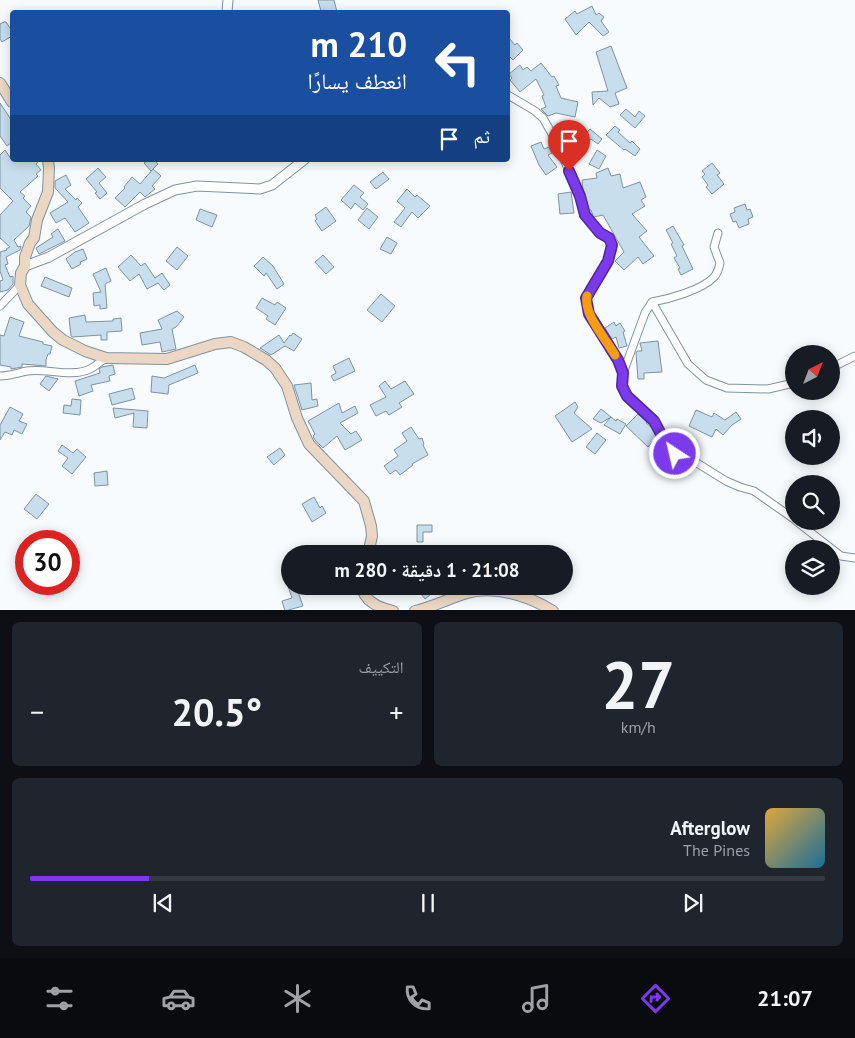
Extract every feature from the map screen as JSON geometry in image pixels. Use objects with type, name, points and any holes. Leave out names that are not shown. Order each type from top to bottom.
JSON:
[{"type":"main road","points":[[0,83],[10,99]]},
{"type":"main road","points":[[48,162],[48,192],[37,220],[34,238],[27,250],[25,266],[21,273],[20,285],[28,304],[53,332],[73,346],[106,358],[167,359],[215,344],[231,342],[266,360],[275,368],[287,386],[302,432],[309,444],[364,501],[371,526],[372,536],[370,545]]},
{"type":"main road","points":[[415,610],[470,592],[487,590],[525,597],[553,610]]},
{"type":"main road","points":[[365,595],[368,599],[384,608],[393,610]]},
{"type":"street","points":[[510,96],[535,111],[542,118],[556,141],[580,196],[585,215],[600,233],[609,238],[612,245],[608,261],[590,290],[586,302],[589,314],[608,342],[623,373]]},
{"type":"street","points":[[25,266],[49,257],[145,204],[175,190],[197,186],[260,189],[272,185],[301,162]]},
{"type":"street","points":[[718,233],[714,247],[720,263],[715,276],[701,286],[652,302],[645,313],[623,373],[622,386],[627,396],[654,421],[668,447],[675,454],[697,463],[740,487],[754,491],[785,513]]},
{"type":"street","points":[[0,306],[20,285]]},
{"type":"street","points":[[652,302],[688,364],[706,380],[727,388],[768,389],[785,385]]},
{"type":"street","points":[[840,364],[855,356]]},
{"type":"street","points":[[0,376],[43,370],[75,373],[88,370],[106,358]]},
{"type":"street","points":[[808,530],[841,556],[855,558]]},
{"type":"building","points":[[318,0],[334,0],[336,10],[321,10]]},
{"type":"building","points":[[592,6],[596,15],[599,13],[604,17],[601,21],[609,32],[603,36],[589,22],[576,35],[565,19],[575,11],[577,14]]},
{"type":"building","points":[[6,22],[10,28],[10,37],[2,42],[0,39],[0,24]]},
{"type":"building","points":[[510,39],[515,45],[517,43],[523,50],[513,60],[510,57]]},
{"type":"building","points":[[611,46],[627,88],[615,93],[619,104],[610,107],[599,98],[593,105],[592,92],[608,91],[596,52]]},
{"type":"building","points":[[541,63],[552,77],[554,76],[559,85],[556,86],[561,98],[578,102],[575,117],[556,113],[548,116],[541,109],[546,107],[542,96],[544,95],[536,79],[520,92],[510,80],[512,78],[510,73],[520,65],[523,70],[527,67],[531,71]]},
{"type":"building","points":[[0,103],[10,118],[10,144],[7,146],[0,136]]},
{"type":"building","points":[[626,109],[635,117],[639,111],[645,116],[635,128],[620,115]]},
{"type":"building","points":[[615,126],[620,130],[618,132],[640,149],[635,156],[624,150],[606,135]]},
{"type":"building","points":[[590,129],[602,139],[598,144],[591,139],[583,148],[573,154],[575,156],[570,160],[564,147],[570,143],[574,147]]},
{"type":"building","points":[[541,142],[544,149],[549,147],[552,153],[548,155],[557,167],[546,175],[539,165],[531,146]]},
{"type":"building","points":[[5,150],[10,157],[10,162],[38,162],[36,164],[41,170],[36,174],[38,176],[20,192],[31,206],[26,212],[31,217],[29,226],[14,240],[18,247],[21,246],[20,250],[6,257],[8,264],[5,265],[10,277],[13,276],[13,284],[8,290],[0,292],[0,281],[3,280],[0,271],[0,252],[10,247],[0,238],[0,215],[13,201],[0,188],[0,155]]},
{"type":"building","points":[[597,150],[606,156],[599,169],[589,164]]},
{"type":"building","points":[[156,162],[158,164],[151,171],[144,163]]},
{"type":"building","points":[[712,163],[720,173],[717,175],[724,184],[712,194],[706,187],[708,185],[702,177],[705,174],[702,171]]},
{"type":"building","points":[[98,168],[106,177],[99,183],[107,193],[100,199],[95,193],[97,192],[86,179]]},
{"type":"building","points":[[608,168],[611,176],[620,174],[623,188],[640,182],[646,197],[641,200],[645,206],[632,214],[647,231],[639,237],[654,256],[643,264],[638,257],[624,270],[615,261],[624,252],[603,215],[594,217],[591,210],[589,210],[583,190],[582,180],[597,178],[596,173]]},
{"type":"building","points":[[153,169],[161,176],[152,186],[155,189],[145,197],[140,192],[125,207],[115,198],[132,177],[140,184]]},
{"type":"building","points":[[383,172],[389,179],[376,189],[370,182]]},
{"type":"building","points":[[66,175],[71,185],[65,189],[82,203],[78,207],[89,223],[75,232],[65,218],[56,223],[50,213],[68,202],[55,188],[55,181]]},
{"type":"building","points":[[354,185],[364,193],[360,197],[368,204],[363,210],[355,203],[351,209],[341,200]]},
{"type":"building","points":[[407,189],[415,197],[417,195],[430,206],[418,218],[412,212],[401,227],[394,222],[405,208],[397,201]]},
{"type":"building","points":[[571,192],[574,213],[560,214],[558,194]]},
{"type":"building","points":[[745,204],[747,210],[750,209],[753,217],[748,219],[749,224],[739,228],[736,221],[733,222],[730,214],[735,212],[734,208]]},
{"type":"building","points":[[326,207],[336,221],[322,231],[315,221],[317,219],[315,215]]},
{"type":"building","points":[[367,208],[378,217],[369,229],[358,220]]},
{"type":"building","points":[[200,209],[217,215],[212,227],[196,220]]},
{"type":"building","points":[[673,226],[684,245],[682,246],[693,269],[681,275],[678,269],[680,268],[674,258],[677,256],[671,244],[673,243],[666,230]]},
{"type":"building","points":[[58,229],[65,241],[39,254],[36,248],[53,237],[51,234]]},
{"type":"building","points":[[387,237],[397,243],[391,254],[380,249]]},
{"type":"building","points":[[177,247],[188,256],[177,270],[166,261]]},
{"type":"building","points":[[83,249],[87,259],[72,269],[66,259]]},
{"type":"building","points":[[131,255],[141,266],[145,263],[155,278],[162,273],[170,285],[164,290],[158,283],[147,289],[139,274],[130,281],[118,267]]},
{"type":"building","points":[[323,255],[334,267],[326,274],[315,262]]},
{"type":"building","points":[[263,257],[273,266],[284,284],[277,289],[266,273],[264,276],[254,266]]},
{"type":"building","points":[[106,268],[111,281],[105,284],[107,308],[100,309],[100,305],[94,306],[93,293],[101,292],[93,274]]},
{"type":"building","points":[[45,277],[72,288],[69,297],[41,286]]},
{"type":"building","points":[[381,294],[395,306],[382,322],[367,310]]},
{"type":"building","points":[[262,298],[275,305],[277,302],[286,308],[275,325],[266,319],[268,316],[256,308]]},
{"type":"building","points":[[177,311],[184,317],[172,329],[176,349],[162,352],[160,342],[142,345],[140,333],[162,329],[158,320]]},
{"type":"building","points":[[85,315],[86,322],[113,321],[113,319],[121,318],[122,331],[107,332],[107,340],[101,340],[101,335],[71,336],[69,318]]},
{"type":"building","points":[[10,317],[24,322],[19,336],[52,346],[46,360],[46,366],[22,364],[22,367],[11,369],[11,367],[0,365],[0,335],[4,336]]},
{"type":"building","points":[[614,322],[616,326],[620,323],[625,331],[623,332],[627,346],[619,348],[616,337],[612,339],[605,328]]},
{"type":"building","points":[[293,333],[302,339],[294,351],[285,346],[271,355],[260,348],[279,335],[284,343]]},
{"type":"building","points":[[658,341],[662,372],[644,373],[644,379],[638,379],[636,353],[637,351],[642,351],[640,343]]},
{"type":"building","points":[[349,358],[355,371],[334,381],[331,376],[336,373],[333,366]]},
{"type":"building","points":[[113,365],[115,374],[109,376],[110,381],[91,385],[93,391],[79,396],[75,381],[100,373],[99,369],[102,367]]},
{"type":"building","points":[[195,365],[198,373],[169,385],[168,394],[151,392],[152,376],[164,378]]},
{"type":"building","points":[[46,376],[58,379],[49,391],[40,384]]},
{"type":"building","points":[[385,381],[391,389],[405,381],[414,394],[399,403],[402,407],[389,415],[386,411],[376,416],[370,405],[386,397],[379,386]]},
{"type":"building","points":[[311,383],[312,400],[317,399],[318,406],[302,410],[294,385]]},
{"type":"building","points":[[132,388],[135,399],[112,405],[109,394]]},
{"type":"building","points":[[72,399],[81,400],[80,415],[63,413],[64,405],[71,406]]},
{"type":"building","points":[[575,402],[578,407],[574,413],[592,429],[572,442],[555,416]]},
{"type":"building","points":[[339,403],[342,413],[355,406],[358,413],[340,423],[351,434],[356,431],[362,440],[345,450],[337,436],[323,448],[315,440],[313,436],[315,434],[308,421]]},
{"type":"building","points":[[10,407],[23,414],[19,421],[27,424],[22,434],[14,430],[12,435],[5,432],[0,440],[0,425]]},
{"type":"building","points":[[113,408],[148,411],[147,428],[133,427],[134,413],[115,418]]},
{"type":"building","points":[[601,409],[611,417],[601,423],[593,419]]},
{"type":"building","points":[[696,410],[712,417],[714,413],[725,420],[736,412],[741,419],[723,435],[716,429],[712,437],[689,426]]},
{"type":"building","points":[[638,414],[647,421],[646,423],[652,428],[657,437],[648,447],[626,426]]},
{"type":"building","points":[[611,417],[616,421],[617,419],[626,424],[620,434],[604,425]]},
{"type":"building","points":[[411,427],[419,439],[422,438],[428,455],[412,464],[400,475],[396,470],[390,474],[384,466],[398,456],[394,450],[407,441],[402,433]]},
{"type":"building","points":[[597,433],[606,440],[595,454],[586,447]]},
{"type":"building","points":[[62,445],[73,453],[77,449],[86,457],[72,474],[62,466],[68,458],[58,451]]},
{"type":"building","points":[[280,448],[285,455],[274,465],[267,457]]},
{"type":"building","points":[[107,471],[108,485],[95,486],[94,473]]},
{"type":"building","points":[[36,494],[49,504],[37,519],[24,509]]},
{"type":"building","points":[[314,497],[320,508],[322,506],[326,513],[312,522],[302,504]]},
{"type":"building","points":[[417,525],[432,525],[432,532],[423,532],[423,542],[417,542]]},
{"type":"building","points":[[291,595],[299,595],[303,606],[285,610],[282,601],[292,598]]},
{"type":"building","points":[[422,595],[430,595],[425,599]]},
{"type":"slow traffic","points":[[587,296],[586,306],[589,314],[615,355]]},
{"type":"route","points":[[569,171],[580,196],[585,215],[600,233],[609,238],[612,245],[608,261],[586,298],[586,306],[618,360],[623,373],[622,386],[627,396],[654,421],[668,447],[675,454]]}]
